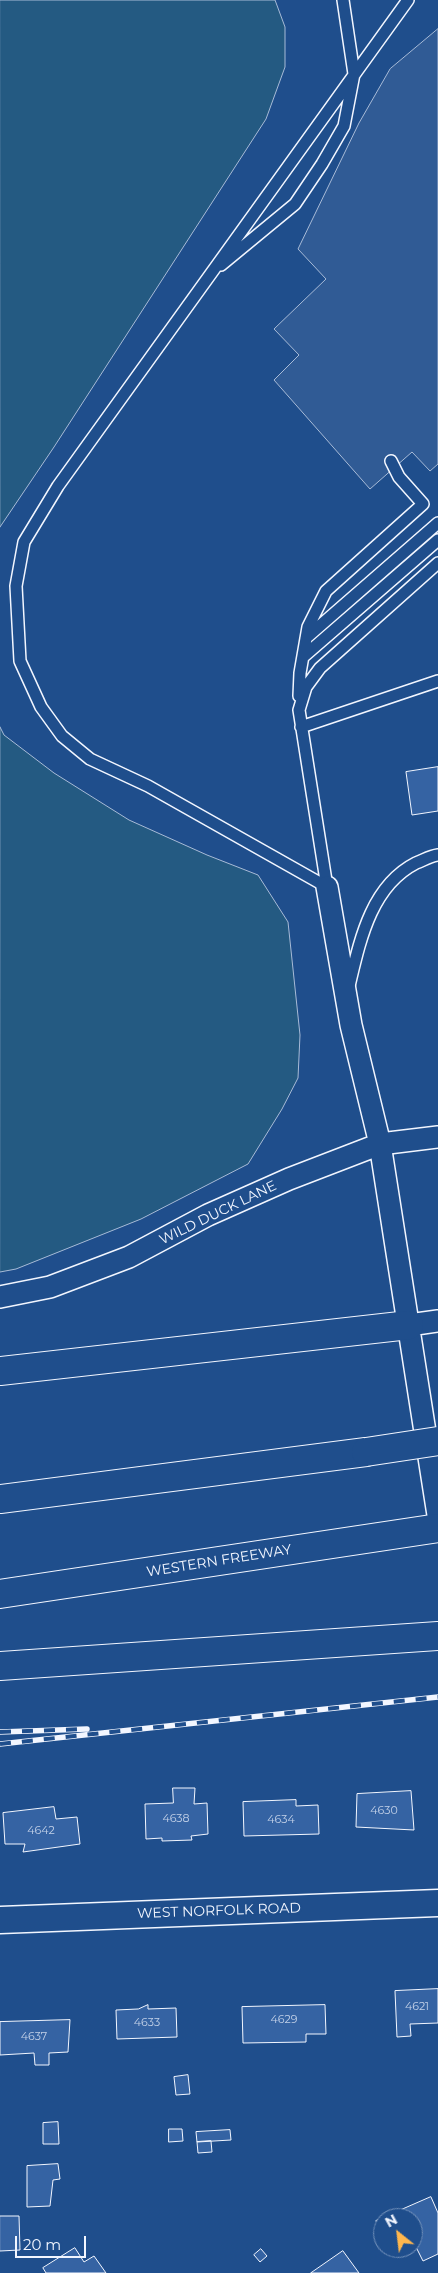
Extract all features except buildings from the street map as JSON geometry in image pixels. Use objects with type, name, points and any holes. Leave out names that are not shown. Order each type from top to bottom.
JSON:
[{"type":"highway","points":[[0,1371],[409,1325]]},
{"type":"highway","points":[[0,1499],[438,1441]]},
{"type":"highway","name":"WESTERN FREEWAY","points":[[0,1594],[438,1528]]},
{"type":"highway","points":[[0,1666],[438,1636]]},
{"type":"street","points":[[328,887],[352,1030],[380,1144],[438,1515]]},
{"type":"street","name":"WILD DUCK LANE","points":[[0,1296],[50,1287],[129,1257],[217,1211],[289,1179],[380,1144],[438,1136]]},
{"type":"street","points":[[409,1325],[438,1321]]},
{"type":"street","name":"WEST NORFOLK ROAD","points":[[0,1920],[437,1901]]},
{"type":"lane","points":[[208,277],[295,204],[322,164],[344,126],[354,74],[343,0]]},
{"type":"lane","points":[[328,887],[148,786],[90,759],[62,736],[46,714],[20,661],[16,586],[24,542],[58,486],[408,0]]},
{"type":"lane","points":[[328,887],[301,727],[299,710],[300,673],[308,627],[326,592],[423,504],[399,477],[391,461]]},
{"type":"lane","points":[[306,638],[438,524]]},
{"type":"lane","points":[[303,657],[438,540]]},
{"type":"lane","points":[[299,710],[306,687],[320,668],[438,563]]},
{"type":"lane","points":[[301,727],[438,681]]},
{"type":"lane","points":[[346,997],[362,934],[380,894],[404,870],[432,856],[438,855]]},
{"type":"shaded area","points":[[0,0],[275,0],[285,27],[285,67],[266,119],[54,447],[0,527]]},
{"type":"shaded area","points":[[438,29],[438,464],[430,471],[412,452],[370,489],[274,380],[299,355],[274,329],[326,279],[298,249],[359,123],[390,69]]},
{"type":"shaded area","points":[[0,727],[4,735],[54,773],[129,820],[207,855],[258,875],[288,922],[300,1035],[298,1078],[282,1109],[248,1164],[141,1219],[16,1269],[0,1272]]},
{"type":"railway","points":[[0,1744],[438,1697]]},
{"type":"railway","points":[[0,1732],[87,1729]]}]
